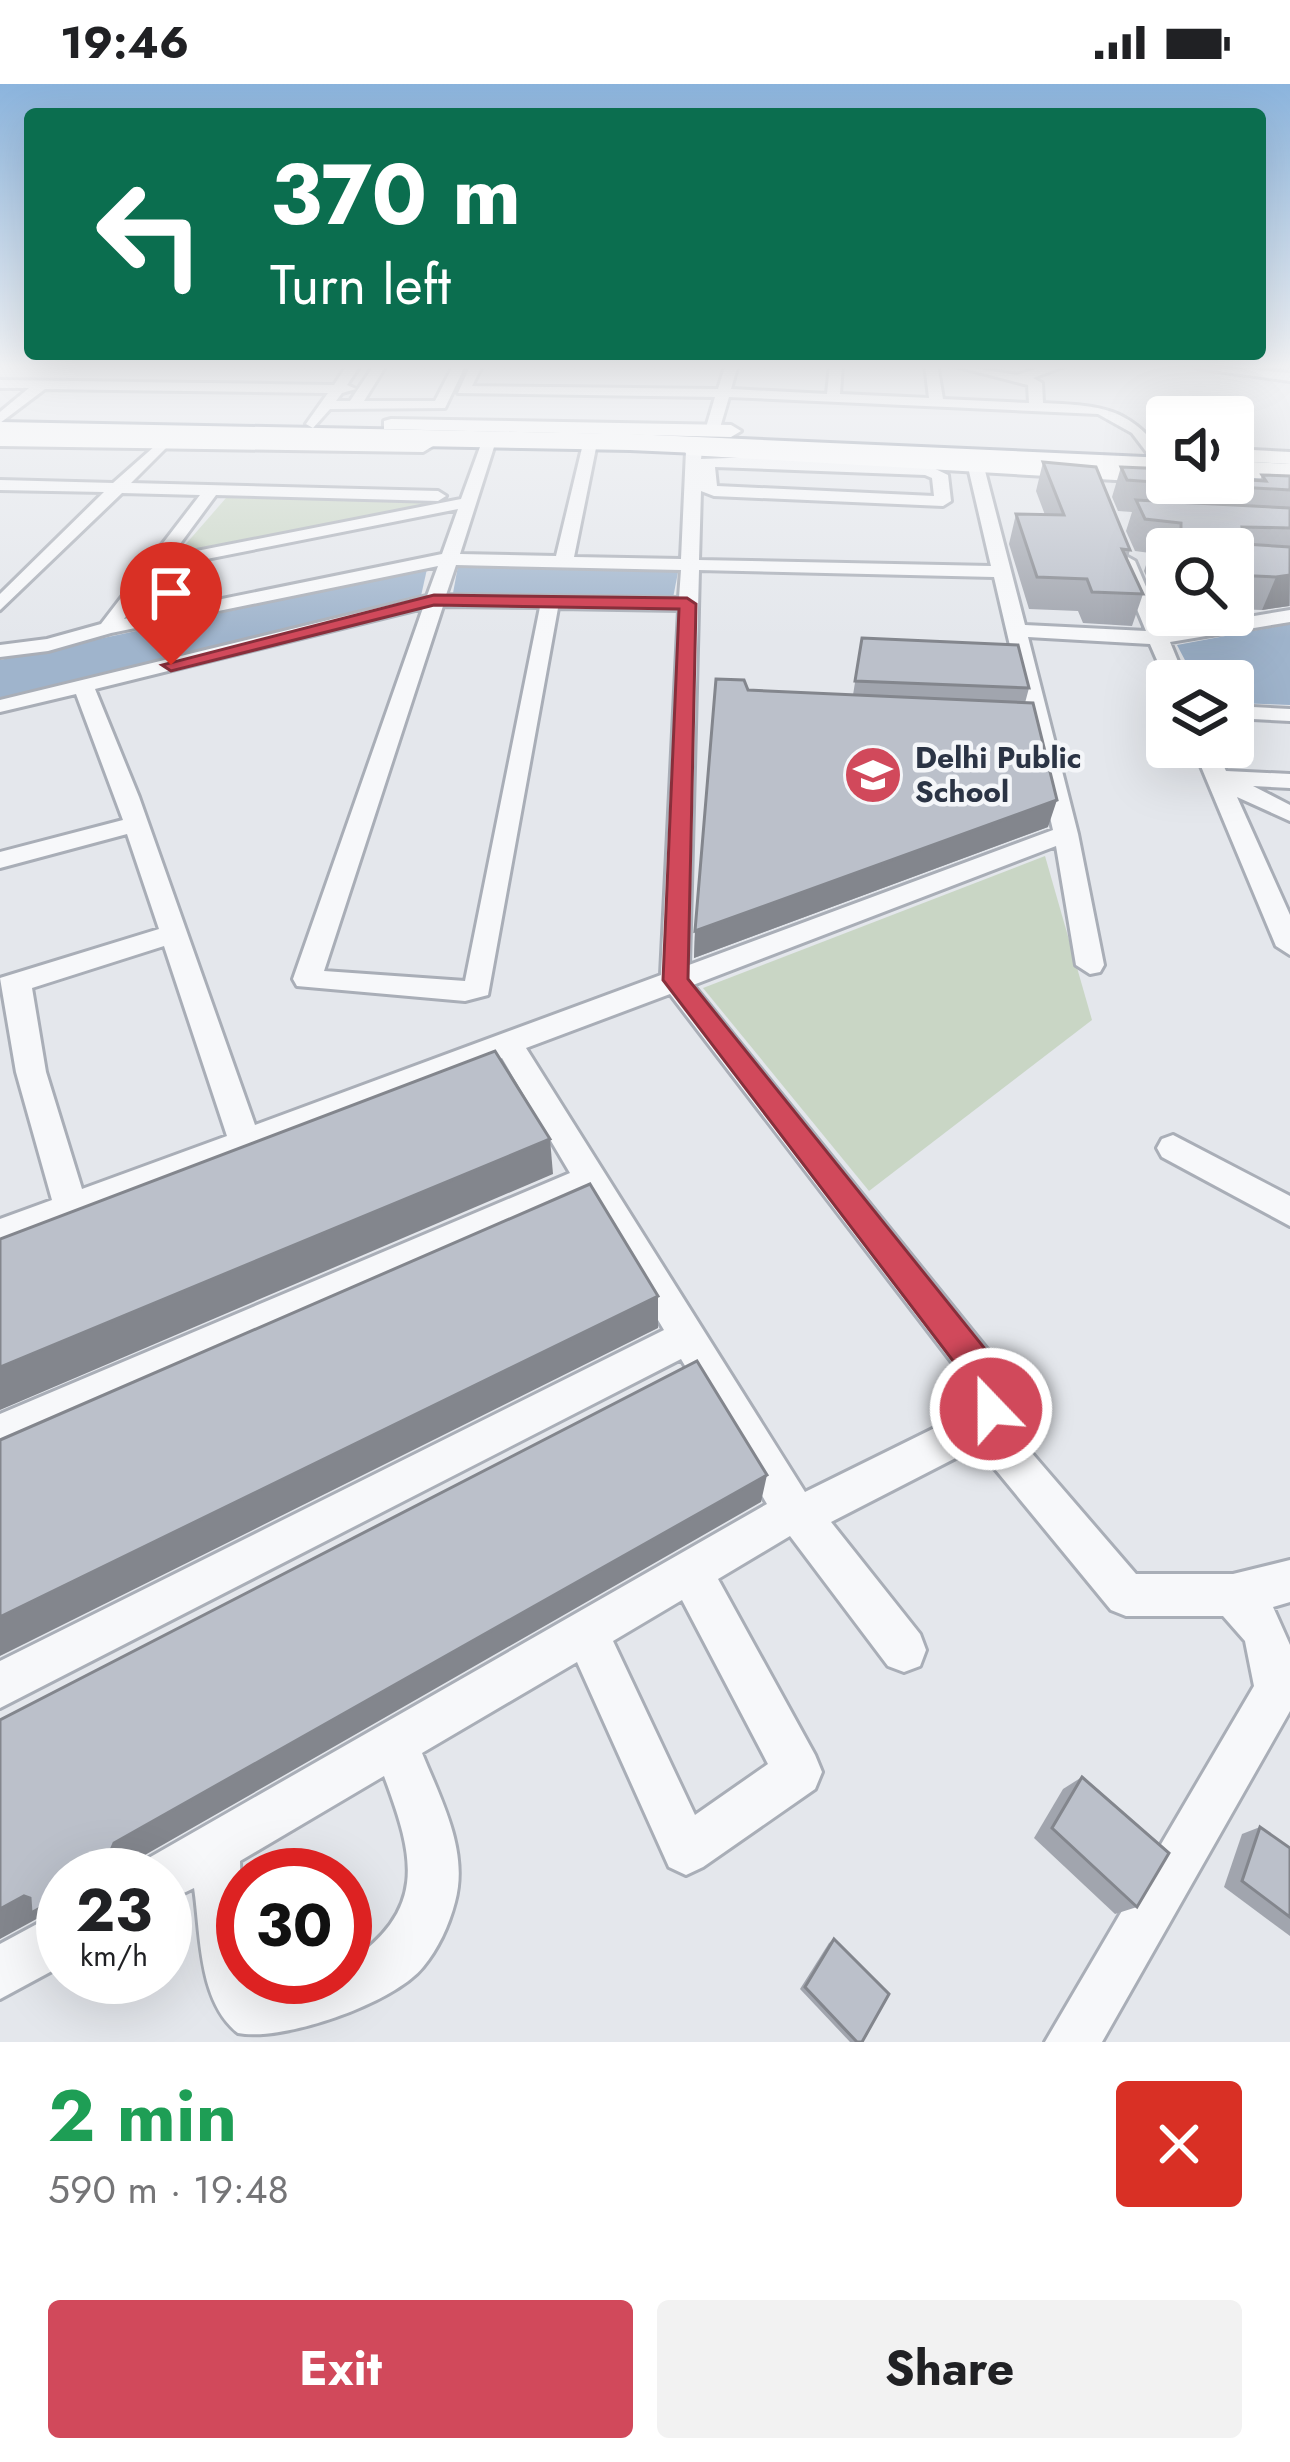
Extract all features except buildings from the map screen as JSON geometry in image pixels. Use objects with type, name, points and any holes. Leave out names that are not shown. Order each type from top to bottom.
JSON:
[{"type":"highway","points":[[1108,455],[1146,456]]},
{"type":"highway","points":[[1254,463],[1290,465]]},
{"type":"street","points":[[0,604],[149,455]]},
{"type":"street","points":[[484,455],[307,979],[465,991],[478,988],[550,602]]},
{"type":"street","points":[[565,560],[587,455]]},
{"type":"street","points":[[192,1861],[690,1571],[981,1423],[991,1409],[994,1387],[675,980],[694,455]]},
{"type":"street","points":[[732,455],[976,467],[1092,480],[1146,477]]},
{"type":"street","points":[[764,459],[707,462],[706,487],[943,501],[940,475],[861,464]]},
{"type":"street","points":[[976,467],[1066,834],[1090,965]]},
{"type":"street","points":[[1254,480],[1290,482]]},
{"type":"street","points":[[0,501],[8,485],[466,500]]},
{"type":"street","points":[[108,628],[212,490]]},
{"type":"street","points":[[155,564],[466,500]]},
{"type":"street","points":[[1117,540],[1136,561],[1145,605],[1168,660]]},
{"type":"street","points":[[0,651],[48,645],[108,628],[445,560],[1003,572]]},
{"type":"street","points":[[0,706],[434,600],[687,604]]},
{"type":"street","points":[[1254,613],[1290,616]]},
{"type":"street","points":[[1018,631],[1158,638],[1290,616]]},
{"type":"street","points":[[84,687],[245,1142]]},
{"type":"street","points":[[1254,713],[1290,715]]},
{"type":"street","points":[[1213,768],[1290,946]]},
{"type":"street","points":[[1218,778],[1290,782]]},
{"type":"street","points":[[1218,778],[1290,814]]},
{"type":"street","points":[[0,860],[136,824]]},
{"type":"street","points":[[0,1234],[1066,834]]},
{"type":"street","points":[[71,1207],[8,986],[174,934]]},
{"type":"street","points":[[508,1043],[797,1513],[904,1650]]},
{"type":"street","points":[[1173,1148],[1290,1212]]},
{"type":"street","points":[[0,1433],[591,1178]]},
{"type":"street","points":[[0,1685],[688,1337]]},
{"type":"street","points":[[981,1423],[1126,1595],[1234,1594],[1290,1581]]},
{"type":"street","points":[[586,1631],[686,1850],[797,1772],[690,1571]]},
{"type":"street","points":[[1234,1594],[1290,1633]]},
{"type":"street","points":[[1072,2042],[1277,1690],[1265,1630],[1234,1594]]},
{"type":"street","points":[[213,1849],[236,1991],[256,2014],[274,2024],[375,1979],[411,1948],[428,1908],[436,1864],[395,1743]]},
{"type":"street","points":[[0,1973],[36,1952]]},
{"type":"green space","points":[[226,498],[445,501],[178,553]]},
{"type":"green space","points":[[1045,856],[1092,1020],[869,1191],[703,988]]},
{"type":"water","points":[[458,566],[679,567],[673,598],[453,593]]},
{"type":"water","points":[[427,569],[421,596],[0,698],[0,660]]},
{"type":"water","points":[[1290,624],[1290,705],[1254,704],[1254,660],[1185,660],[1177,645],[1254,636],[1254,631]]},
{"type":"place","name":"Delhi Public School","points":[[873,775]]},
{"type":"route","points":[[171,665],[434,600],[687,604],[675,980],[994,1387],[991,1409]]}]
